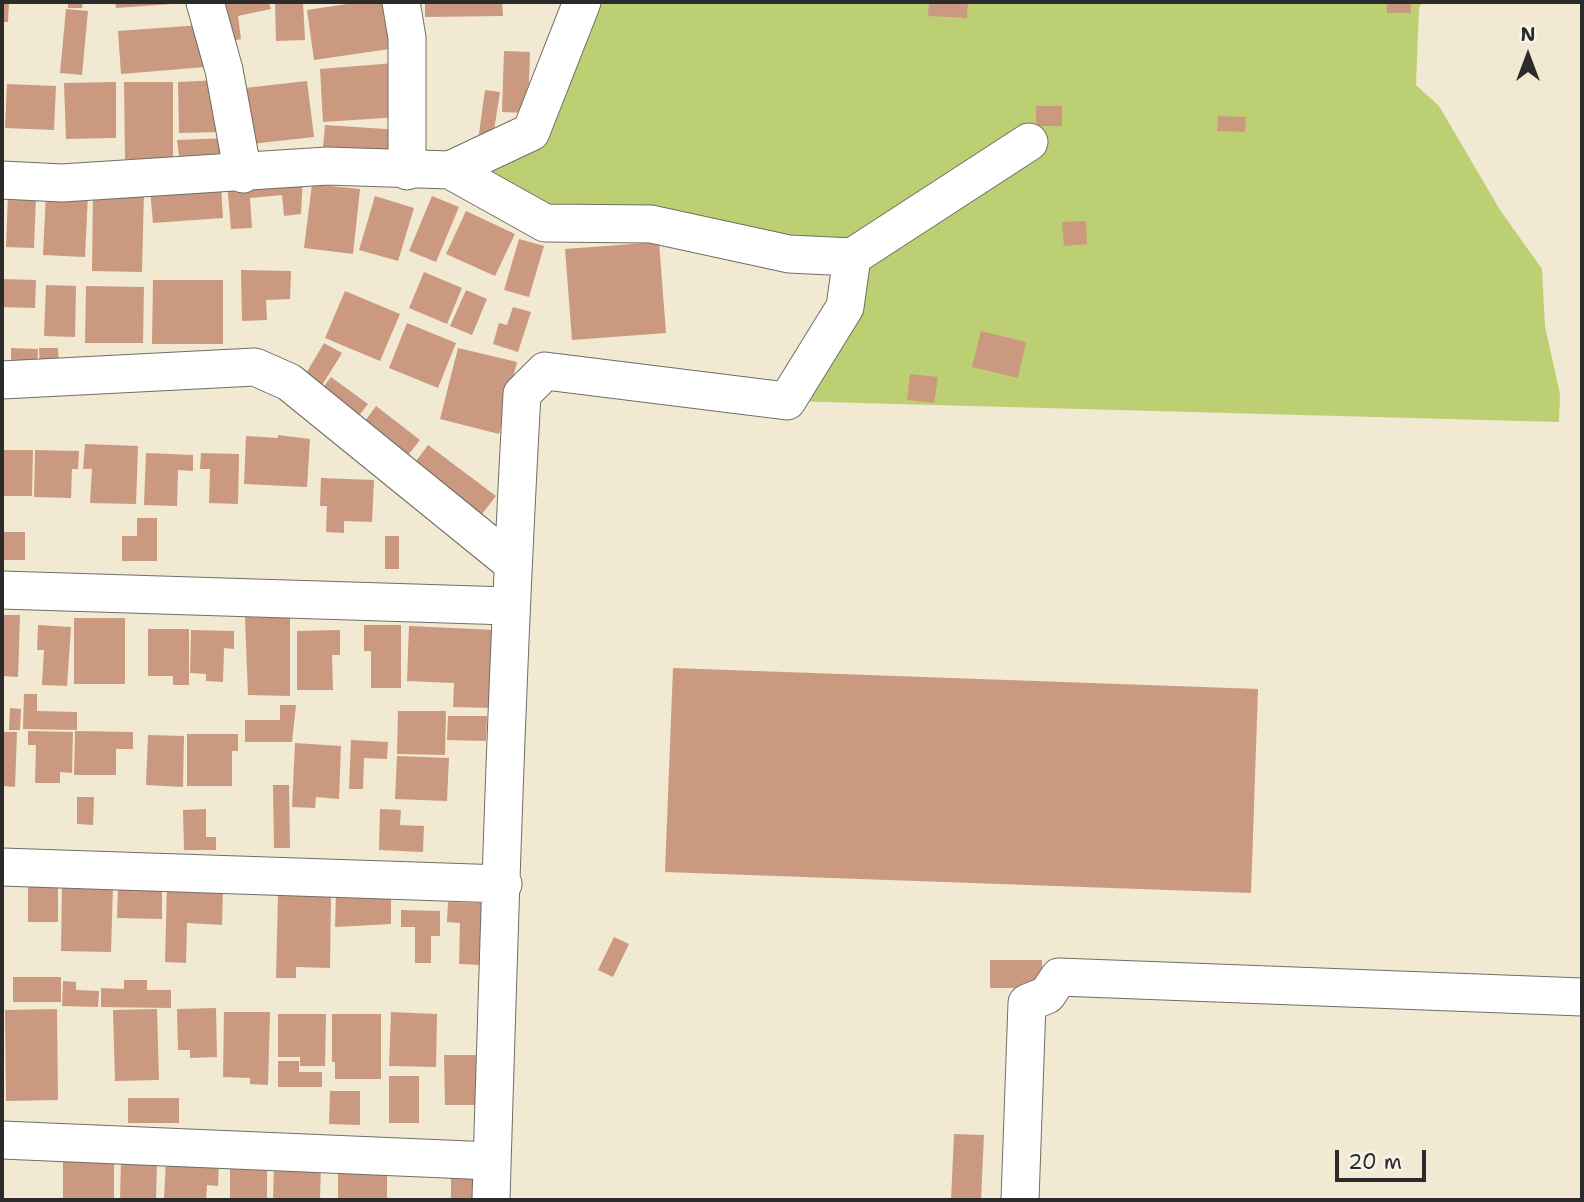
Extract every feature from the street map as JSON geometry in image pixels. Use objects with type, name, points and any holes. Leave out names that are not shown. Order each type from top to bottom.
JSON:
[{"type":"street","points":[[205,2],[224,70],[243,174]]},
{"type":"street","points":[[401,2],[407,38],[407,171]]},
{"type":"street","points":[[2,180],[62,183],[243,174],[327,166],[407,171],[450,170],[531,132],[582,2]]},
{"type":"street","points":[[450,170],[545,223],[651,224],[789,254],[852,257],[1028,142]]},
{"type":"street","points":[[491,1200],[503,884],[509,606],[522,394],[545,371],[787,401],[845,307],[852,257]]},
{"type":"street","points":[[2,380],[256,367],[289,382],[512,563]]},
{"type":"street","points":[[2,590],[509,606]]},
{"type":"street","points":[[2,867],[503,884]]},
{"type":"street","points":[[1020,1200],[1027,1003],[1047,995],[1059,977],[1582,997]]},
{"type":"street","points":[[2,1140],[492,1161]]},
{"type":"green space","points":[[589,2],[1422,2],[1419,8],[1416,85],[1439,106],[1500,210],[1542,269],[1545,326],[1560,394],[1559,422],[787,401],[852,257],[545,223],[482,189],[494,158]]},
{"type":"building","points":[[2,2],[9,2],[8,22],[2,22]]},
{"type":"building","points":[[68,2],[83,2],[82,8],[68,8]]},
{"type":"building","points":[[115,2],[172,2],[172,4],[116,8]]},
{"type":"building","points":[[223,2],[269,2],[271,9],[238,16],[241,39],[219,44]]},
{"type":"building","points":[[275,2],[303,2],[305,40],[276,41]]},
{"type":"building","points":[[360,2],[396,2],[403,47],[314,60],[307,10]]},
{"type":"building","points":[[425,2],[502,2],[503,16],[425,17]]},
{"type":"building","points":[[929,2],[968,2],[967,18],[928,16]]},
{"type":"building","points":[[1387,2],[1411,2],[1411,13],[1387,13]]},
{"type":"building","points":[[66,9],[88,11],[82,75],[60,73]]},
{"type":"building","points":[[201,25],[206,67],[121,74],[118,31]]},
{"type":"building","points":[[504,51],[530,52],[528,113],[502,112]]},
{"type":"building","points":[[395,63],[399,117],[323,122],[320,69]]},
{"type":"building","points":[[219,80],[222,132],[179,133],[178,82]]},
{"type":"building","points":[[307,81],[314,137],[251,144],[245,88]]},
{"type":"building","points":[[116,82],[116,138],[66,139],[64,83]]},
{"type":"building","points":[[124,82],[173,82],[173,159],[125,159]]},
{"type":"building","points":[[7,84],[56,86],[54,130],[5,128]]},
{"type":"building","points":[[485,90],[500,92],[492,143],[478,141]]},
{"type":"building","points":[[1036,106],[1062,106],[1062,126],[1036,126]]},
{"type":"building","points":[[1218,116],[1246,117],[1245,132],[1217,131]]},
{"type":"building","points":[[325,125],[401,130],[399,153],[323,148]]},
{"type":"building","points":[[226,138],[226,159],[180,164],[177,140]]},
{"type":"building","points":[[303,176],[301,214],[284,216],[282,195],[250,198],[252,228],[231,229],[227,183]]},
{"type":"building","points":[[312,184],[360,189],[353,254],[304,248]]},
{"type":"building","points":[[221,185],[223,218],[153,223],[150,190]]},
{"type":"building","points":[[93,190],[144,191],[142,272],[92,271]]},
{"type":"building","points":[[46,193],[88,195],[85,257],[43,255]]},
{"type":"building","points":[[8,194],[36,195],[34,248],[6,247]]},
{"type":"building","points":[[375,196],[414,208],[398,261],[359,250]]},
{"type":"building","points":[[432,196],[459,207],[436,262],[409,251]]},
{"type":"building","points":[[466,211],[515,234],[495,276],[446,254]]},
{"type":"building","points":[[1086,221],[1087,244],[1064,246],[1062,222]]},
{"type":"building","points":[[519,239],[544,246],[529,297],[504,290]]},
{"type":"building","points":[[659,242],[666,333],[572,340],[565,249]]},
{"type":"building","points":[[241,270],[291,271],[290,299],[266,300],[267,320],[242,321]]},
{"type":"building","points":[[424,272],[462,288],[447,324],[409,308]]},
{"type":"building","points":[[2,279],[36,280],[35,308],[2,307]]},
{"type":"building","points":[[153,280],[223,280],[223,344],[152,344]]},
{"type":"building","points":[[46,285],[76,286],[75,337],[44,336]]},
{"type":"building","points":[[86,286],[144,287],[143,343],[85,343]]},
{"type":"building","points":[[466,290],[487,299],[472,335],[450,326]]},
{"type":"building","points":[[345,291],[400,314],[380,361],[325,338]]},
{"type":"building","points":[[513,307],[531,312],[518,352],[493,344],[499,323],[507,325]]},
{"type":"building","points":[[407,323],[456,343],[438,388],[389,368]]},
{"type":"building","points":[[981,331],[1026,342],[1018,378],[972,367]]},
{"type":"building","points":[[324,343],[342,353],[321,387],[304,377]]},
{"type":"building","points":[[11,348],[38,349],[37,368],[11,367]]},
{"type":"building","points":[[39,348],[58,348],[59,367],[40,368]]},
{"type":"building","points":[[458,348],[517,362],[499,434],[440,419]]},
{"type":"building","points":[[910,374],[938,377],[934,403],[907,400]]},
{"type":"building","points":[[331,377],[368,404],[357,418],[321,390]]},
{"type":"building","points":[[376,406],[420,440],[408,455],[365,421]]},
{"type":"building","points":[[278,435],[310,439],[307,487],[244,484],[246,436],[278,438]]},
{"type":"building","points":[[85,444],[138,446],[136,504],[90,503],[92,469],[83,469]]},
{"type":"building","points":[[428,445],[496,496],[482,514],[414,464]]},
{"type":"building","points":[[2,450],[33,450],[32,496],[2,496]]},
{"type":"building","points":[[35,450],[79,451],[78,469],[72,469],[71,498],[34,497]]},
{"type":"building","points":[[146,453],[193,455],[193,471],[178,470],[177,506],[144,505]]},
{"type":"building","points":[[201,453],[239,454],[238,504],[209,503],[210,469],[200,469]]},
{"type":"building","points":[[321,478],[374,480],[372,522],[344,521],[344,533],[326,532],[327,506],[320,506]]},
{"type":"building","points":[[137,518],[157,518],[157,561],[122,561],[122,536],[137,536]]},
{"type":"building","points":[[2,532],[25,532],[25,560],[2,560]]},
{"type":"building","points":[[385,536],[399,536],[399,569],[385,569]]},
{"type":"building","points":[[2,615],[20,615],[18,677],[2,676]]},
{"type":"building","points":[[245,617],[290,618],[290,696],[248,695]]},
{"type":"building","points":[[74,618],[125,618],[125,684],[74,684]]},
{"type":"building","points":[[38,625],[71,627],[67,686],[42,685],[44,650],[37,650]]},
{"type":"building","points":[[364,625],[401,625],[401,688],[371,688],[371,651],[364,651]]},
{"type":"building","points":[[409,626],[496,630],[493,708],[453,707],[454,683],[407,681]]},
{"type":"building","points":[[148,629],[189,629],[189,685],[173,685],[173,676],[148,676]]},
{"type":"building","points":[[191,630],[234,631],[234,649],[224,648],[223,682],[206,681],[206,674],[190,673]]},
{"type":"building","points":[[340,630],[340,655],[332,655],[333,690],[297,690],[297,631]]},
{"type":"building","points":[[673,668],[1258,689],[1251,893],[665,872]]},
{"type":"building","points":[[24,694],[37,694],[37,711],[77,712],[77,730],[23,729]]},
{"type":"building","points":[[280,705],[296,705],[292,742],[245,742],[245,720],[280,720]]},
{"type":"building","points":[[10,708],[21,709],[20,730],[9,730]]},
{"type":"building","points":[[398,711],[446,711],[445,755],[397,754]]},
{"type":"building","points":[[448,716],[487,716],[486,741],[447,740]]},
{"type":"building","points":[[28,731],[73,732],[72,773],[60,772],[60,783],[35,783],[36,745],[28,745]]},
{"type":"building","points":[[75,731],[133,732],[133,749],[116,749],[116,775],[74,775]]},
{"type":"building","points":[[2,732],[17,732],[15,787],[2,786]]},
{"type":"building","points":[[187,734],[238,734],[238,751],[232,751],[232,786],[187,786]]},
{"type":"building","points":[[148,735],[184,736],[183,787],[146,785]]},
{"type":"building","points":[[351,740],[388,742],[387,759],[364,758],[363,789],[349,789]]},
{"type":"building","points":[[295,743],[341,746],[339,799],[316,797],[315,808],[292,807]]},
{"type":"building","points":[[397,756],[449,758],[447,801],[395,799]]},
{"type":"building","points":[[273,785],[289,785],[290,848],[274,848]]},
{"type":"building","points":[[77,797],[94,797],[93,825],[77,824]]},
{"type":"building","points":[[206,809],[206,837],[216,837],[216,850],[184,850],[183,810]]},
{"type":"building","points":[[380,809],[401,810],[400,825],[424,826],[423,852],[379,850]]},
{"type":"building","points":[[62,885],[113,886],[111,952],[61,951]]},
{"type":"building","points":[[118,885],[162,886],[162,919],[117,918]]},
{"type":"building","points":[[167,885],[223,887],[222,925],[187,923],[186,963],[165,962]]},
{"type":"building","points":[[28,886],[58,886],[58,922],[28,922]]},
{"type":"building","points":[[336,893],[391,893],[391,924],[335,927]]},
{"type":"building","points":[[278,894],[331,894],[330,968],[296,967],[296,978],[276,978]]},
{"type":"building","points":[[448,902],[483,903],[481,965],[459,964],[460,923],[447,922]]},
{"type":"building","points":[[401,910],[440,911],[440,936],[431,936],[431,963],[415,963],[415,927],[401,927]]},
{"type":"building","points":[[614,937],[629,944],[613,977],[598,970]]},
{"type":"building","points":[[990,960],[1042,960],[1042,988],[990,988]]},
{"type":"building","points":[[13,977],[61,977],[61,1002],[13,1002]]},
{"type":"building","points":[[124,980],[147,980],[147,990],[171,990],[171,1008],[101,1007],[101,988],[124,989]]},
{"type":"building","points":[[63,981],[76,982],[76,990],[99,991],[98,1007],[62,1006]]},
{"type":"building","points":[[216,1008],[217,1057],[190,1058],[190,1050],[178,1050],[177,1009]]},
{"type":"building","points":[[57,1009],[58,1100],[6,1101],[5,1010]]},
{"type":"building","points":[[157,1009],[159,1080],[115,1081],[113,1010]]},
{"type":"building","points":[[224,1012],[270,1012],[268,1085],[250,1084],[250,1078],[223,1077]]},
{"type":"building","points":[[391,1012],[437,1014],[436,1067],[389,1066]]},
{"type":"building","points":[[278,1014],[326,1014],[325,1066],[300,1066],[300,1057],[278,1057]]},
{"type":"building","points":[[332,1014],[381,1014],[381,1079],[335,1079],[335,1062],[332,1062]]},
{"type":"building","points":[[444,1055],[477,1055],[477,1105],[445,1105]]},
{"type":"building","points":[[278,1061],[299,1061],[299,1072],[322,1072],[322,1087],[278,1087]]},
{"type":"building","points":[[389,1076],[419,1076],[419,1123],[389,1123]]},
{"type":"building","points":[[330,1091],[360,1091],[360,1125],[329,1124]]},
{"type":"building","points":[[128,1098],[179,1098],[179,1123],[128,1123]]},
{"type":"building","points":[[954,1134],[984,1135],[981,1200],[951,1200]]},
{"type":"building","points":[[63,1154],[114,1154],[114,1200],[63,1200]]},
{"type":"building","points":[[166,1159],[219,1161],[218,1186],[207,1185],[206,1200],[164,1200]]},
{"type":"building","points":[[121,1160],[157,1161],[156,1200],[120,1200]]},
{"type":"building","points":[[230,1161],[267,1161],[267,1200],[230,1200]]},
{"type":"building","points":[[274,1165],[321,1166],[320,1200],[273,1200]]},
{"type":"building","points":[[451,1165],[477,1165],[476,1200],[451,1200]]},
{"type":"building","points":[[338,1167],[387,1167],[387,1200],[338,1200]]}]
